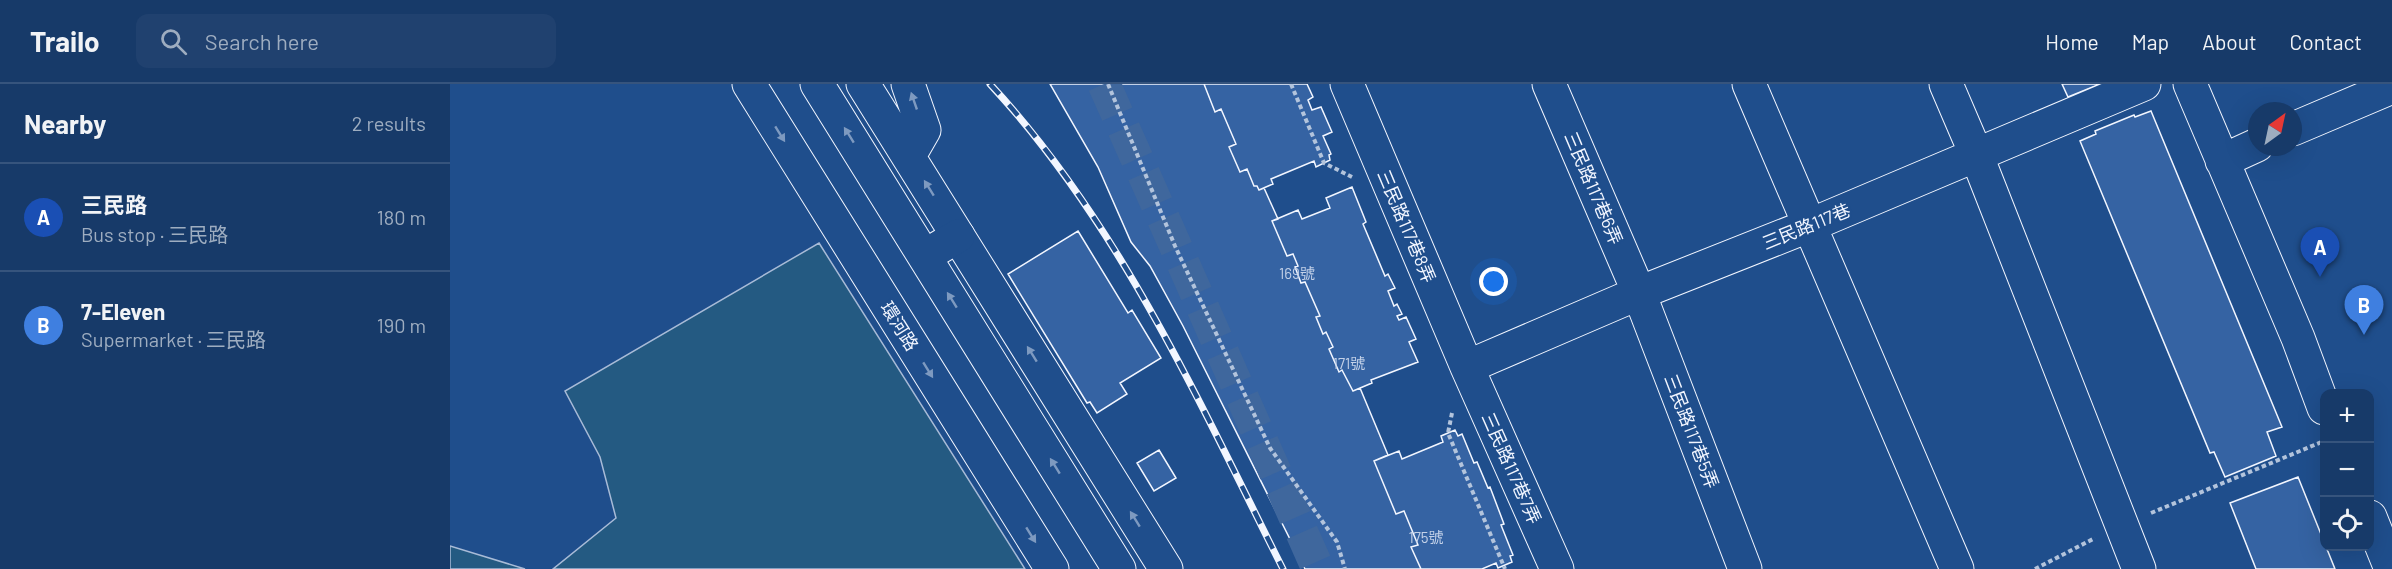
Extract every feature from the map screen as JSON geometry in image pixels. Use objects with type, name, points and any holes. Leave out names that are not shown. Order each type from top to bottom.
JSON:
[{"type":"main road","name":"環河路","points":[[749,84],[1052,569]]},
{"type":"main road","points":[[817,84],[1119,569]]},
{"type":"main road","points":[[863,84],[1166,569]]},
{"type":"main road","points":[[908,84],[924,130],[909,156]]},
{"type":"main road","name":"三民路117巷8弄","points":[[1347,84],[1467,367]]},
{"type":"main road","name":"三民路117巷6弄","points":[[1550,84],[1639,293]]},
{"type":"main road","points":[[1749,84],[1957,569]]},
{"type":"main road","points":[[1946,84],[1976,154],[2139,569]]},
{"type":"main road","name":"三民路117巷","points":[[1467,367],[1639,293],[1808,226],[2144,84]]},
{"type":"main road","points":[[2190,84],[2320,395]]},
{"type":"main road","points":[[2302,125],[2392,86]]},
{"type":"main road","points":[[2222,161],[2248,149]]},
{"type":"main road","points":[[925,256],[958,236]]},
{"type":"main road","name":"三民路117巷5弄","points":[[1639,293],[1745,569]]},
{"type":"main road","name":"三民路117巷7弄","points":[[1467,367],[1557,569]]},
{"type":"main road","points":[[2374,527],[2391,569]]},
{"type":"path","points":[[1108,84],[1175,246],[1270,448],[1337,542],[1345,569]]},
{"type":"path","points":[[1291,84],[1324,163]]},
{"type":"path","points":[[1448,433],[1505,569]]},
{"type":"path","points":[[2035,569],[2121,525],[2320,443]]},
{"type":"shaded area","points":[[819,243],[1025,569],[553,569],[616,518],[600,457],[565,391]]},
{"type":"shaded area","points":[[450,546],[525,569],[450,569]]},
{"type":"building","points":[[1050,84],[1204,84],[1215,112],[1221,109],[1236,144],[1229,147],[1240,172],[1247,169],[1254,186],[1257,186],[1259,190],[1264,188],[1278,219],[1272,221],[1287,256],[1293,254],[1301,283],[1305,282],[1320,316],[1316,317],[1323,334],[1326,332],[1333,347],[1329,349],[1339,372],[1342,370],[1353,391],[1360,388],[1388,455],[1374,461],[1396,514],[1404,511],[1418,545],[1411,547],[1421,569],[1305,569],[1183,326],[1150,266],[1131,242],[1098,167]]},
{"type":"building","points":[[1204,84],[1307,84],[1313,97],[1308,100],[1312,110],[1321,107],[1332,132],[1323,136],[1331,154],[1329,155],[1330,160],[1316,167],[1314,161],[1271,179],[1273,184],[1259,190],[1257,186],[1254,186],[1247,169],[1240,172],[1229,147],[1236,144],[1221,109],[1215,112]]},
{"type":"building","points":[[2062,84],[2100,84],[2068,97]]},
{"type":"building","points":[[2151,111],[2282,427],[2267,432],[2276,456],[2225,477],[2214,452],[2210,453],[2080,141],[2096,134],[2095,131],[2134,115],[2135,117]]},
{"type":"building","points":[[1352,187],[1366,222],[1363,224],[1385,276],[1388,274],[1395,288],[1388,291],[1394,306],[1397,304],[1402,314],[1397,316],[1399,320],[1406,317],[1416,339],[1409,342],[1418,362],[1371,380],[1372,383],[1353,391],[1342,370],[1339,372],[1329,349],[1333,347],[1326,332],[1323,334],[1316,317],[1320,316],[1305,282],[1301,283],[1293,254],[1287,256],[1272,221],[1298,210],[1302,219],[1330,208],[1326,198]]},
{"type":"building","points":[[1078,231],[1128,313],[1132,310],[1161,358],[1120,383],[1127,394],[1097,413],[1090,402],[1087,403],[1008,274]]},
{"type":"building","points":[[1455,430],[1458,436],[1462,434],[1474,463],[1477,462],[1488,488],[1490,487],[1504,524],[1501,525],[1513,555],[1510,556],[1512,562],[1498,568],[1496,563],[1482,569],[1421,569],[1411,547],[1418,545],[1404,511],[1396,514],[1374,461],[1399,451],[1402,459],[1443,442],[1441,436]]},
{"type":"building","points":[[1159,450],[1176,478],[1154,491],[1137,463]]},
{"type":"building","points":[[2298,477],[2320,532],[2320,551],[2328,551],[2335,569],[2256,569],[2230,503]]},
{"type":"tunnel","points":[[1104,84],[1318,569]]},
{"type":"railway","points":[[990,84],[1036,138],[1079,195],[1117,254],[1187,378],[1283,569]]},
{"type":"place","name":"三民路","points":[[2320,277]]},
{"type":"place","name":"7-Eleven","points":[[2364,335]]}]
